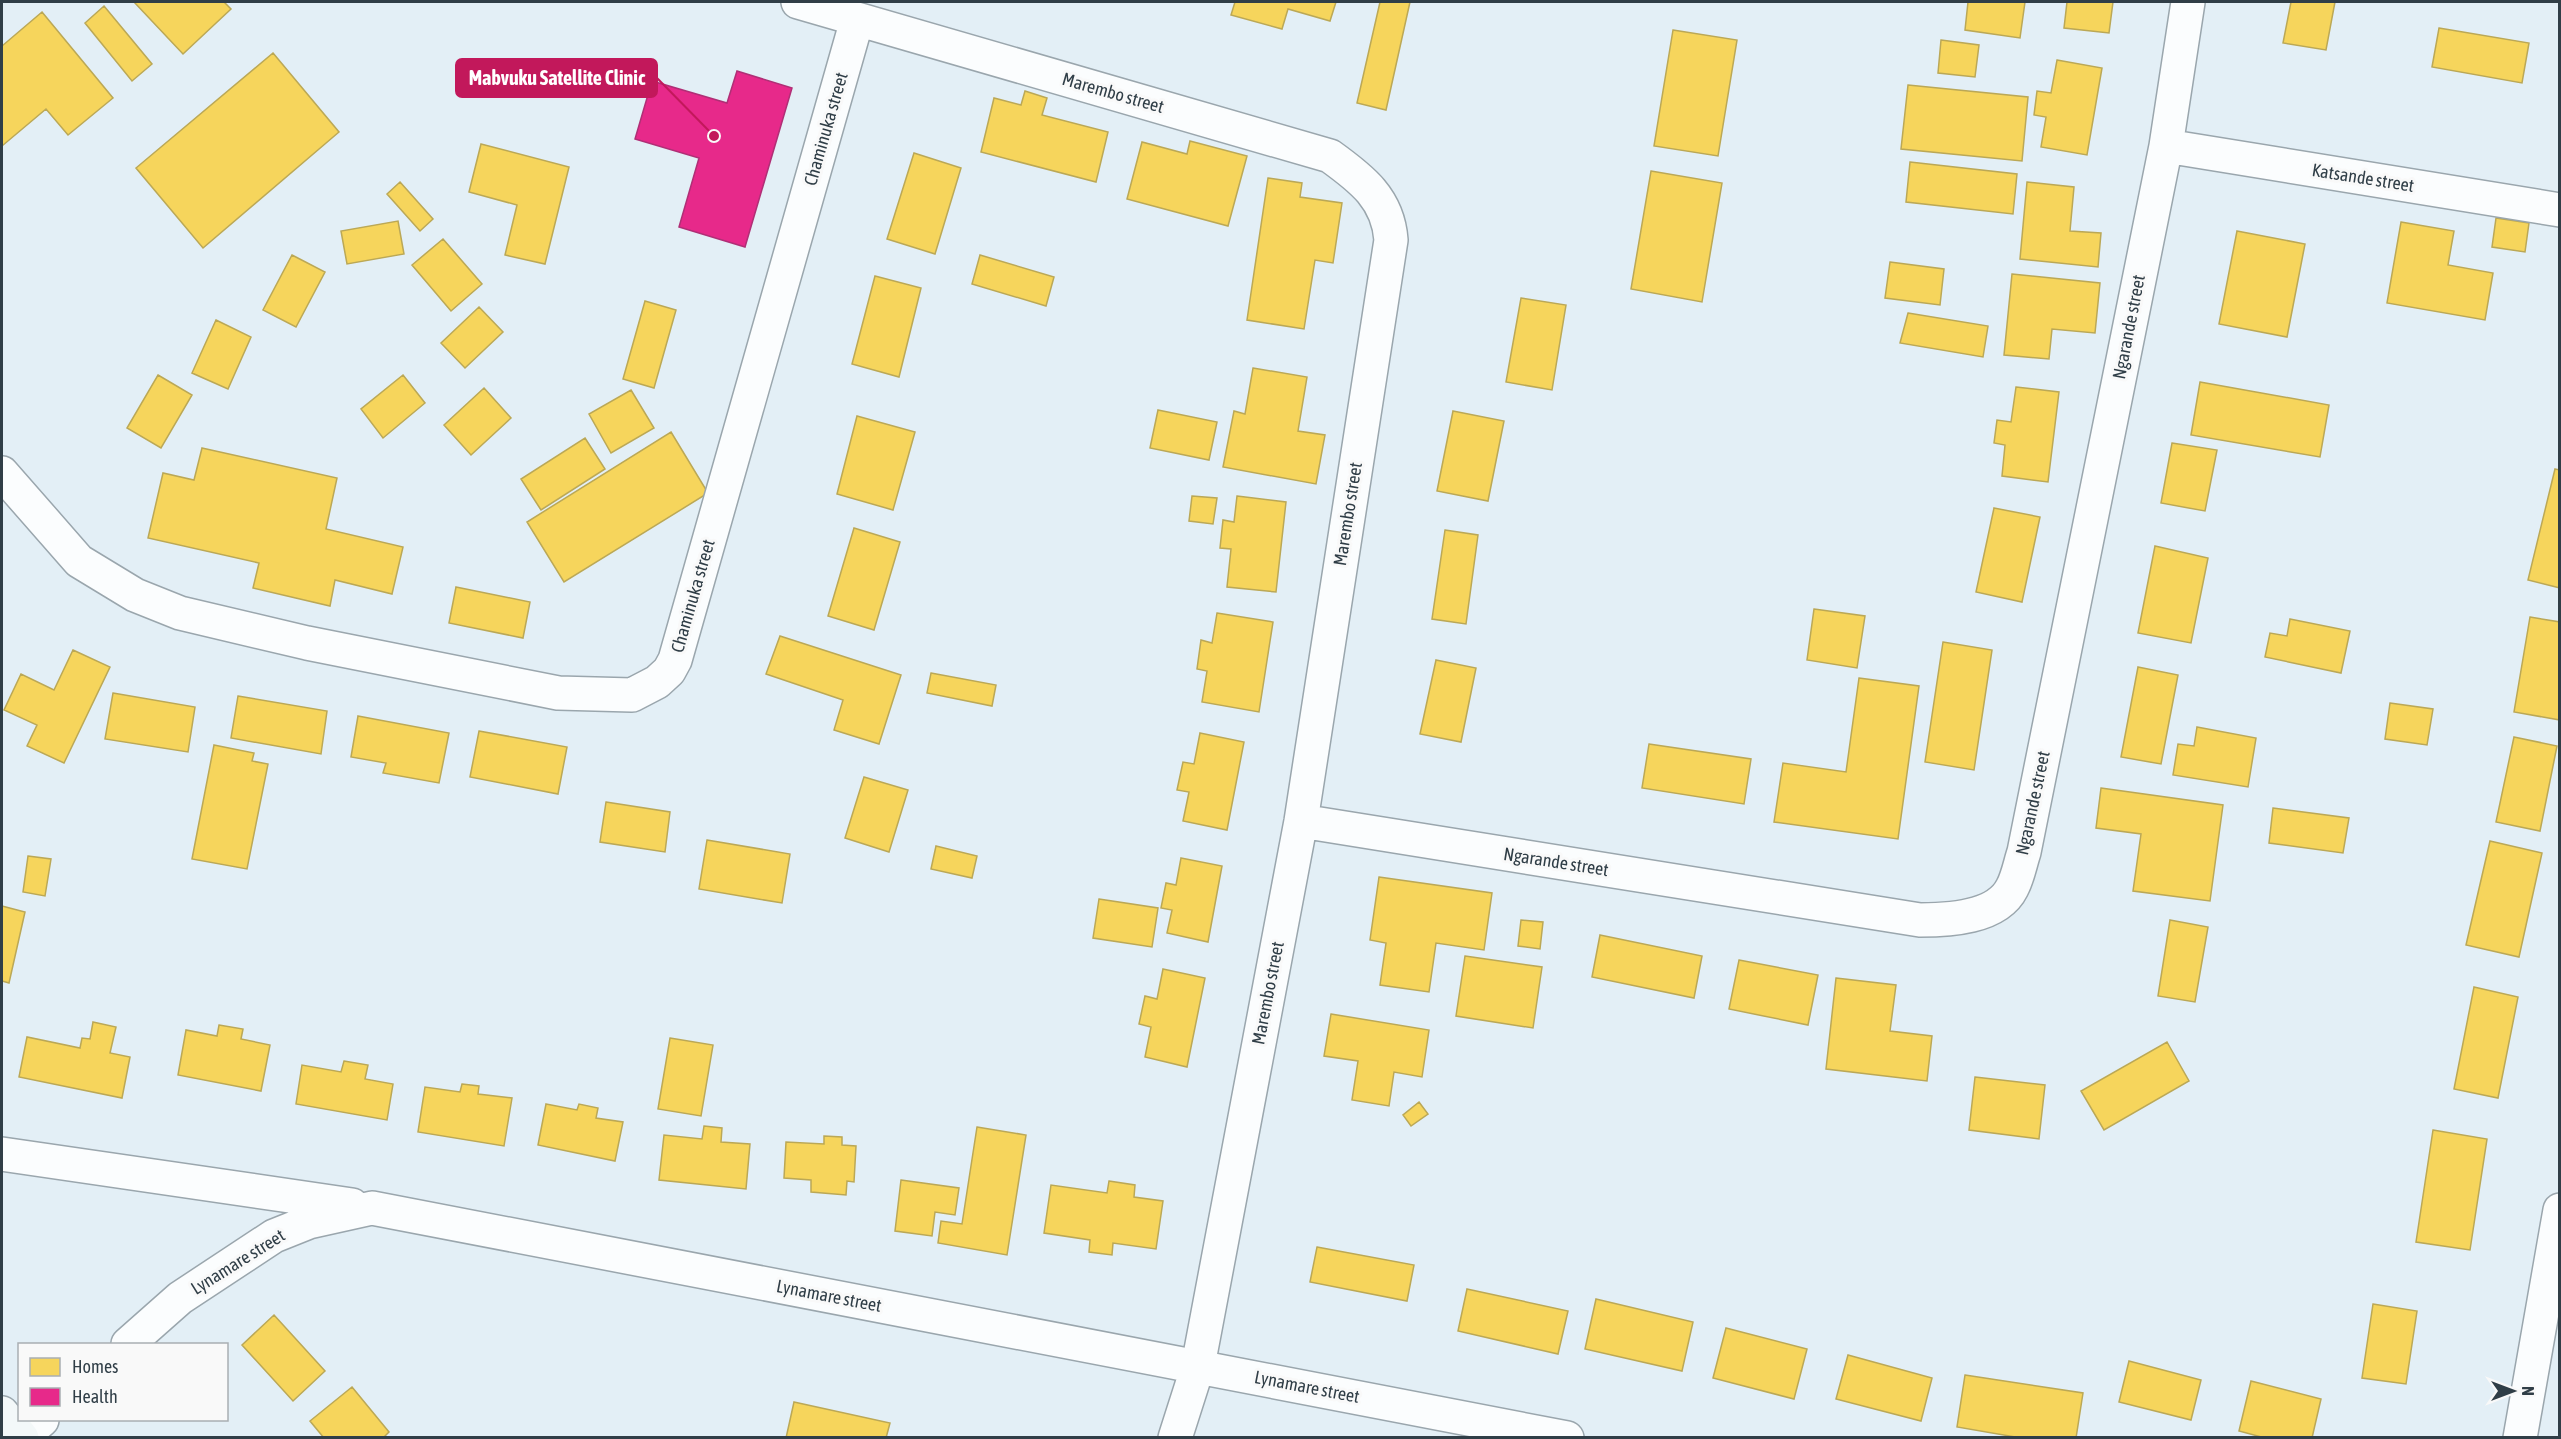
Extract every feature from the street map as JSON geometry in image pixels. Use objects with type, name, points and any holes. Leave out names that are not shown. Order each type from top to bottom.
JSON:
[{"type":"street","name":"Marembo street","points":[[798,2],[1330,156],[1358,175],[1389,219],[1391,240],[1301,821],[1198,1366],[1175,1437]]},
{"type":"street","name":"Ngarande street","points":[[1301,821],[1920,920],[1968,915],[1991,908],[2003,899],[2012,889],[2024,852],[2166,146],[2188,2]]},
{"type":"street","name":"Chaminuka street","points":[[2,473],[79,561],[135,594],[180,613],[307,643],[558,693],[617,696],[632,695],[645,689],[669,671],[675,660],[857,20]]},
{"type":"street","name":"Katsande street","points":[[2166,146],[2559,210]]},
{"type":"street","points":[[2,1154],[372,1208]]},
{"type":"street","name":"Lynamare street","points":[[129,1343],[180,1299],[274,1236],[309,1222],[372,1208],[1566,1437]]},
{"type":"street","points":[[2520,1437],[2559,1210]]},
{"type":"street","points":[[2,1413],[22,1437],[40,1421]]},
{"type":"building: Homes","points":[[134,2],[224,2],[231,9],[183,54]]},
{"type":"building: Homes","points":[[1235,2],[1336,2],[1330,21],[1288,9],[1282,29],[1231,15]]},
{"type":"building: Homes","points":[[1380,2],[1410,2],[1386,110],[1357,103]]},
{"type":"building: Homes","points":[[1968,2],[2025,2],[2020,38],[1965,30]]},
{"type":"building: Homes","points":[[2067,2],[2113,2],[2109,33],[2064,28]]},
{"type":"building: Homes","points":[[2291,2],[2335,2],[2326,50],[2283,43]]},
{"type":"building: Homes","points":[[104,6],[152,64],[132,81],[85,23]]},
{"type":"building: Homes","points":[[42,12],[113,98],[68,135],[46,109],[2,146],[2,46]]},
{"type":"building: Homes","points":[[2439,28],[2529,43],[2522,83],[2432,67]]},
{"type":"building: Homes","points":[[1673,30],[1737,40],[1718,156],[1654,146]]},
{"type":"building: Homes","points":[[1941,40],[1979,45],[1975,77],[1938,73]]},
{"type":"building: Homes","points":[[273,53],[339,132],[203,248],[136,168]]},
{"type":"building: Homes","points":[[2057,60],[2102,68],[2087,155],[2041,147],[2046,117],[2034,115],[2037,91],[2051,93]]},
{"type":"building: Homes","points":[[1908,85],[2028,97],[2022,161],[1901,149]]},
{"type":"building: Homes","points":[[1025,91],[1047,98],[1042,115],[1108,132],[1096,182],[981,152],[994,98],[1021,105]]},
{"type":"building: Homes","points":[[1190,141],[1247,156],[1228,226],[1127,199],[1142,142],[1187,154]]},
{"type":"building: Homes","points":[[481,144],[569,167],[545,264],[505,255],[517,205],[469,192]]},
{"type":"building: Homes","points":[[914,153],[961,168],[935,254],[887,239]]},
{"type":"building: Homes","points":[[1910,162],[2017,174],[2013,214],[1906,202]]},
{"type":"building: Homes","points":[[1651,171],[1722,183],[1702,302],[1631,289]]},
{"type":"building: Homes","points":[[1268,178],[1302,183],[1300,197],[1342,203],[1333,263],[1315,260],[1304,329],[1247,320]]},
{"type":"building: Homes","points":[[400,182],[433,219],[420,231],[387,194]]},
{"type":"building: Homes","points":[[2027,182],[2074,187],[2070,231],[2101,233],[2098,267],[2020,259]]},
{"type":"building: Homes","points":[[2496,218],[2529,223],[2525,252],[2492,247]]},
{"type":"building: Homes","points":[[398,221],[404,254],[347,264],[341,231]]},
{"type":"building: Homes","points":[[2401,222],[2454,231],[2448,265],[2493,273],[2485,320],[2387,303]]},
{"type":"building: Homes","points":[[2237,231],[2305,244],[2287,337],[2219,324]]},
{"type":"building: Homes","points":[[443,239],[482,284],[451,311],[412,265]]},
{"type":"building: Homes","points":[[292,255],[325,272],[296,327],[263,310]]},
{"type":"building: Homes","points":[[980,255],[1054,277],[1046,306],[972,284]]},
{"type":"building: Homes","points":[[1890,262],[1944,269],[1940,305],[1885,298]]},
{"type":"building: Homes","points":[[2012,274],[2100,283],[2095,333],[2052,329],[2049,359],[2004,355]]},
{"type":"building: Homes","points":[[875,276],[921,288],[899,377],[852,364]]},
{"type":"building: Homes","points":[[1521,298],[1566,305],[1552,390],[1506,382]]},
{"type":"building: Homes","points":[[645,301],[676,310],[654,388],[623,379]]},
{"type":"building: Homes","points":[[479,307],[503,332],[465,368],[441,343]]},
{"type":"building: Homes","points":[[1908,313],[1988,326],[1983,357],[1900,343]]},
{"type":"building: Homes","points":[[216,320],[251,337],[228,389],[192,373]]},
{"type":"building: Homes","points":[[1253,368],[1307,377],[1298,431],[1325,435],[1316,484],[1223,467],[1234,411],[1245,414]]},
{"type":"building: Homes","points":[[158,375],[192,395],[161,448],[127,428]]},
{"type":"building: Homes","points":[[403,375],[425,403],[383,438],[361,409]]},
{"type":"building: Homes","points":[[2200,382],[2329,405],[2320,457],[2191,435]]},
{"type":"building: Homes","points":[[2016,387],[2059,392],[2048,482],[2002,476],[2005,445],[1994,443],[1997,420],[2011,422]]},
{"type":"building: Homes","points":[[484,388],[511,418],[471,455],[444,425]]},
{"type":"building: Homes","points":[[631,390],[654,428],[611,453],[589,414]]},
{"type":"building: Homes","points":[[1158,410],[1217,422],[1209,460],[1150,448]]},
{"type":"building: Homes","points":[[1453,411],[1504,421],[1488,501],[1437,491]]},
{"type":"building: Homes","points":[[857,416],[915,432],[893,510],[837,494]]},
{"type":"building: Homes","points":[[671,432],[708,493],[564,582],[527,522]]},
{"type":"building: Homes","points":[[585,438],[605,469],[541,510],[521,479]]},
{"type":"building: Homes","points":[[2172,443],[2217,450],[2205,511],[2161,503]]},
{"type":"building: Homes","points":[[202,448],[337,478],[326,529],[403,547],[392,594],[335,580],[330,606],[253,588],[259,563],[148,538],[163,473],[194,480]]},
{"type":"building: Homes","points":[[2555,469],[2560,470],[2560,588],[2528,580]]},
{"type":"building: Homes","points":[[1192,496],[1217,498],[1213,524],[1189,521]]},
{"type":"building: Homes","points":[[1237,496],[1286,502],[1276,592],[1227,587],[1231,549],[1220,548],[1223,520],[1234,522]]},
{"type":"building: Homes","points":[[1994,508],[2040,517],[2022,602],[1976,592]]},
{"type":"building: Homes","points":[[854,528],[900,542],[874,630],[828,616]]},
{"type":"building: Homes","points":[[1445,530],[1478,535],[1466,624],[1432,619]]},
{"type":"building: Homes","points":[[2155,546],[2208,558],[2191,643],[2138,633]]},
{"type":"building: Homes","points":[[456,587],[530,602],[523,638],[449,623]]},
{"type":"building: Homes","points":[[1814,609],[1865,616],[1857,668],[1807,660]]},
{"type":"building: Homes","points":[[1217,613],[1273,622],[1259,712],[1202,702],[1207,671],[1197,669],[1201,640],[1212,643]]},
{"type":"building: Homes","points":[[2530,617],[2560,622],[2560,720],[2514,712]]},
{"type":"building: Homes","points":[[2290,619],[2350,631],[2341,673],[2265,657],[2270,633],[2287,636]]},
{"type":"building: Homes","points":[[780,636],[901,675],[879,744],[834,730],[843,700],[766,674]]},
{"type":"building: Homes","points":[[1943,642],[1992,650],[1974,770],[1925,762]]},
{"type":"building: Homes","points":[[73,650],[110,667],[64,763],[27,746],[37,725],[4,710],[21,674],[54,690]]},
{"type":"building: Homes","points":[[1436,660],[1476,668],[1461,742],[1420,734]]},
{"type":"building: Homes","points":[[2138,667],[2178,675],[2161,764],[2121,757]]},
{"type":"building: Homes","points":[[931,673],[996,685],[992,706],[927,693]]},
{"type":"building: Homes","points":[[1859,678],[1919,686],[1898,839],[1774,822],[1783,763],[1846,772]]},
{"type":"building: Homes","points":[[113,693],[195,707],[188,752],[105,739]]},
{"type":"building: Homes","points":[[238,696],[327,711],[321,754],[231,738]]},
{"type":"building: Homes","points":[[2390,703],[2433,709],[2427,745],[2385,739]]},
{"type":"building: Homes","points":[[358,716],[449,733],[439,783],[383,773],[386,763],[351,757]]},
{"type":"building: Homes","points":[[2197,727],[2256,738],[2248,787],[2173,775],[2178,744],[2194,746]]},
{"type":"building: Homes","points":[[479,731],[567,747],[558,794],[470,777]]},
{"type":"building: Homes","points":[[1200,733],[1244,742],[1227,830],[1183,821],[1189,792],[1177,790],[1183,762],[1194,764]]},
{"type":"building: Homes","points":[[2514,737],[2557,746],[2540,831],[2496,822]]},
{"type":"building: Homes","points":[[1649,744],[1751,759],[1744,804],[1642,788]]},
{"type":"building: Homes","points":[[214,745],[254,753],[252,761],[268,764],[247,869],[192,859]]},
{"type":"building: Homes","points":[[864,777],[908,790],[889,852],[845,838]]},
{"type":"building: Homes","points":[[2101,788],[2223,805],[2210,901],[2133,891],[2141,834],[2096,828]]},
{"type":"building: Homes","points":[[606,802],[670,812],[665,852],[600,842]]},
{"type":"building: Homes","points":[[2273,808],[2349,818],[2343,853],[2269,843]]},
{"type":"building: Homes","points":[[707,840],[790,854],[782,903],[699,889]]},
{"type":"building: Homes","points":[[2490,841],[2542,853],[2519,957],[2466,945]]},
{"type":"building: Homes","points":[[936,846],[977,856],[972,878],[931,869]]},
{"type":"building: Homes","points":[[28,856],[51,859],[45,896],[23,892]]},
{"type":"building: Homes","points":[[1181,858],[1222,866],[1208,942],[1167,933],[1172,910],[1161,908],[1166,883],[1176,885]]},
{"type":"building: Homes","points":[[1379,877],[1492,893],[1484,950],[1436,943],[1429,992],[1380,985],[1386,943],[1370,940]]},
{"type":"building: Homes","points":[[1099,899],[1158,908],[1152,947],[1093,938]]},
{"type":"building: Homes","points":[[2,906],[25,912],[9,983],[2,981]]},
{"type":"building: Homes","points":[[1521,920],[1543,922],[1540,949],[1518,946]]},
{"type":"building: Homes","points":[[2170,920],[2208,927],[2195,1002],[2158,996]]},
{"type":"building: Homes","points":[[1600,935],[1702,956],[1694,998],[1592,977]]},
{"type":"building: Homes","points":[[1465,956],[1542,967],[1533,1028],[1456,1016]]},
{"type":"building: Homes","points":[[1739,960],[1818,975],[1808,1025],[1729,1009]]},
{"type":"building: Homes","points":[[1163,969],[1205,978],[1187,1067],[1145,1057],[1151,1027],[1139,1024],[1145,996],[1157,999]]},
{"type":"building: Homes","points":[[1836,978],[1896,985],[1890,1031],[1932,1036],[1927,1081],[1826,1069]]},
{"type":"building: Homes","points":[[2474,987],[2518,997],[2498,1098],[2454,1089]]},
{"type":"building: Homes","points":[[1331,1014],[1429,1030],[1422,1077],[1394,1072],[1389,1106],[1352,1100],[1358,1061],[1324,1056]]},
{"type":"building: Homes","points":[[93,1022],[116,1027],[110,1053],[130,1057],[122,1098],[19,1077],[27,1037],[80,1048],[82,1038],[90,1039]]},
{"type":"building: Homes","points":[[219,1025],[243,1029],[241,1039],[270,1045],[261,1091],[178,1075],[186,1030],[217,1036]]},
{"type":"building: Homes","points":[[670,1038],[713,1045],[701,1116],[658,1109]]},
{"type":"building: Homes","points":[[2167,1042],[2189,1081],[2104,1130],[2081,1091]]},
{"type":"building: Homes","points":[[344,1061],[368,1065],[365,1079],[393,1084],[387,1120],[296,1104],[302,1065],[341,1072]]},
{"type":"building: Homes","points":[[1975,1077],[2045,1085],[2039,1139],[1969,1130]]},
{"type":"building: Homes","points":[[462,1084],[479,1086],[478,1094],[512,1098],[504,1146],[418,1132],[425,1087],[460,1092]]},
{"type":"building: Homes","points":[[1419,1102],[1428,1114],[1411,1126],[1403,1115]]},
{"type":"building: Homes","points":[[546,1104],[577,1110],[579,1104],[598,1108],[596,1118],[623,1122],[615,1161],[538,1145]]},
{"type":"building: Homes","points":[[704,1126],[722,1128],[721,1142],[750,1144],[746,1189],[659,1180],[664,1135],[702,1139]]},
{"type":"building: Homes","points":[[977,1127],[1026,1135],[1007,1255],[938,1243],[941,1221],[962,1224]]},
{"type":"building: Homes","points":[[2433,1130],[2487,1139],[2470,1250],[2416,1242]]},
{"type":"building: Homes","points":[[824,1136],[842,1137],[842,1145],[856,1146],[854,1182],[847,1181],[846,1195],[811,1192],[811,1180],[784,1178],[786,1142],[824,1144]]},
{"type":"building: Homes","points":[[901,1180],[959,1188],[955,1215],[935,1212],[932,1236],[895,1231]]},
{"type":"building: Homes","points":[[1109,1181],[1135,1185],[1134,1197],[1163,1201],[1156,1249],[1113,1243],[1112,1255],[1089,1252],[1090,1240],[1044,1233],[1051,1185],[1107,1193]]},
{"type":"building: Homes","points":[[1317,1247],[1414,1265],[1407,1301],[1310,1282]]},
{"type":"building: Homes","points":[[1467,1289],[1568,1311],[1558,1354],[1458,1331]]},
{"type":"building: Homes","points":[[1596,1299],[1693,1322],[1682,1371],[1585,1349]]},
{"type":"building: Homes","points":[[2373,1304],[2417,1311],[2406,1384],[2362,1378]]},
{"type":"building: Homes","points":[[274,1315],[325,1371],[293,1401],[242,1345]]},
{"type":"building: Homes","points":[[1726,1328],[1807,1349],[1794,1399],[1713,1378]]},
{"type":"building: Homes","points":[[1848,1355],[1932,1378],[1921,1421],[1836,1399]]},
{"type":"building: Homes","points":[[2129,1361],[2201,1380],[2191,1420],[2119,1402]]},
{"type":"building: Homes","points":[[1965,1375],[2083,1393],[2076,1438],[2021,1438],[1957,1427]]},
{"type":"building: Homes","points":[[2251,1381],[2321,1399],[2312,1438],[2265,1438],[2239,1431]]},
{"type":"building: Homes","points":[[352,1387],[389,1432],[383,1438],[324,1438],[310,1421]]},
{"type":"building: Homes","points":[[794,1402],[890,1423],[886,1438],[786,1438]]},
{"type":"building: Health","points":[[737,71],[792,88],[745,247],[679,227],[699,158],[635,139],[652,81],[727,103]]},
{"type":"place","name":"Mabvuku Satellite Clinic","points":[[714,136]]}]
